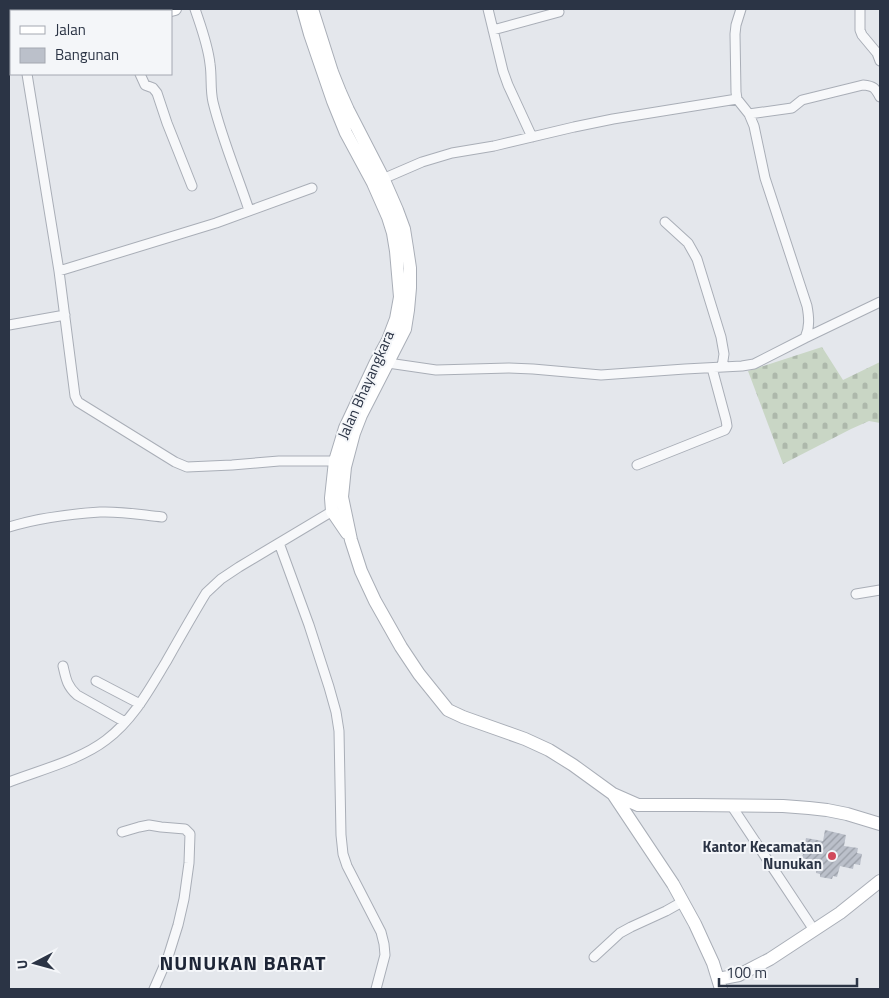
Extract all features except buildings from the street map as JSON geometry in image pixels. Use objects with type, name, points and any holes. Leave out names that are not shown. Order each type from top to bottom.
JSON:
[{"type":"main road","points":[[134,10],[144,9]]},
{"type":"main road","name":"Jalan Bhayangkara","points":[[303,9],[333,101],[346,133],[378,181],[404,229],[410,268],[410,288],[405,329],[354,433],[345,468],[342,497],[338,509]]},
{"type":"main road","name":"Jalan Bhayangkara","points":[[312,9],[332,72],[378,181],[393,233],[400,297],[396,318],[388,340],[344,428],[335,460],[331,498],[338,509]]},
{"type":"main road","points":[[338,509],[361,571],[375,601],[419,674],[448,710],[549,750],[613,794],[638,805],[784,806],[827,810],[880,824]]},
{"type":"main road","points":[[613,794],[672,884],[695,924],[720,984],[784,950],[840,913],[880,881]]},
{"type":"street","points":[[195,9],[206,42],[210,62],[210,85],[213,100],[226,146],[250,210]]},
{"type":"street","points":[[488,9],[503,71],[532,137]]},
{"type":"street","points":[[741,9],[736,25],[735,40],[737,99],[749,114],[757,139],[765,178],[807,306],[809,326],[805,338]]},
{"type":"street","points":[[860,9],[860,30],[880,61]]},
{"type":"street","points":[[492,30],[559,12]]},
{"type":"street","points":[[27,75],[59,271],[75,396],[78,402],[187,468],[279,461],[335,460]]},
{"type":"street","points":[[140,75],[145,85],[153,88],[157,93],[192,186]]},
{"type":"street","points":[[749,114],[792,108],[808,98],[863,85],[878,86],[880,96]]},
{"type":"street","points":[[378,181],[445,154],[494,146],[613,119],[737,99]]},
{"type":"street","points":[[59,271],[216,223],[312,188]]},
{"type":"street","points":[[665,222],[688,244],[697,260],[722,338],[724,354],[722,367]]},
{"type":"street","points":[[388,363],[436,370],[533,369],[591,375],[742,366],[760,362],[880,302]]},
{"type":"street","points":[[9,326],[65,315]]},
{"type":"street","points":[[637,465],[725,430],[727,426],[726,420],[712,368]]},
{"type":"street","points":[[9,782],[71,759],[106,740],[121,727],[140,704],[206,593],[227,575],[338,509]]},
{"type":"street","points":[[9,527],[46,519],[101,512],[162,517]]},
{"type":"street","points":[[279,543],[309,624],[336,712],[339,731],[343,854],[347,866],[381,932],[384,944],[385,955],[376,989]]},
{"type":"street","points":[[856,594],[880,590]]},
{"type":"street","points":[[63,666],[70,689],[77,695],[125,722]]},
{"type":"street","points":[[96,681],[140,704]]},
{"type":"street","points":[[731,805],[814,930]]},
{"type":"street","points":[[122,832],[139,826],[149,825],[185,829],[190,834],[189,864],[178,925],[168,957],[154,989]]},
{"type":"street","points":[[594,957],[620,933],[682,902]]},
{"type":"green space","points":[[822,347],[843,380],[880,362],[880,423],[869,421],[783,464],[748,371]]},
{"type":"place","name":"Kantor Kecamatan Nunukan","points":[[832,856]]},
{"type":"district","name":"NUNUKAN BARAT","points":[[243,963]]}]
